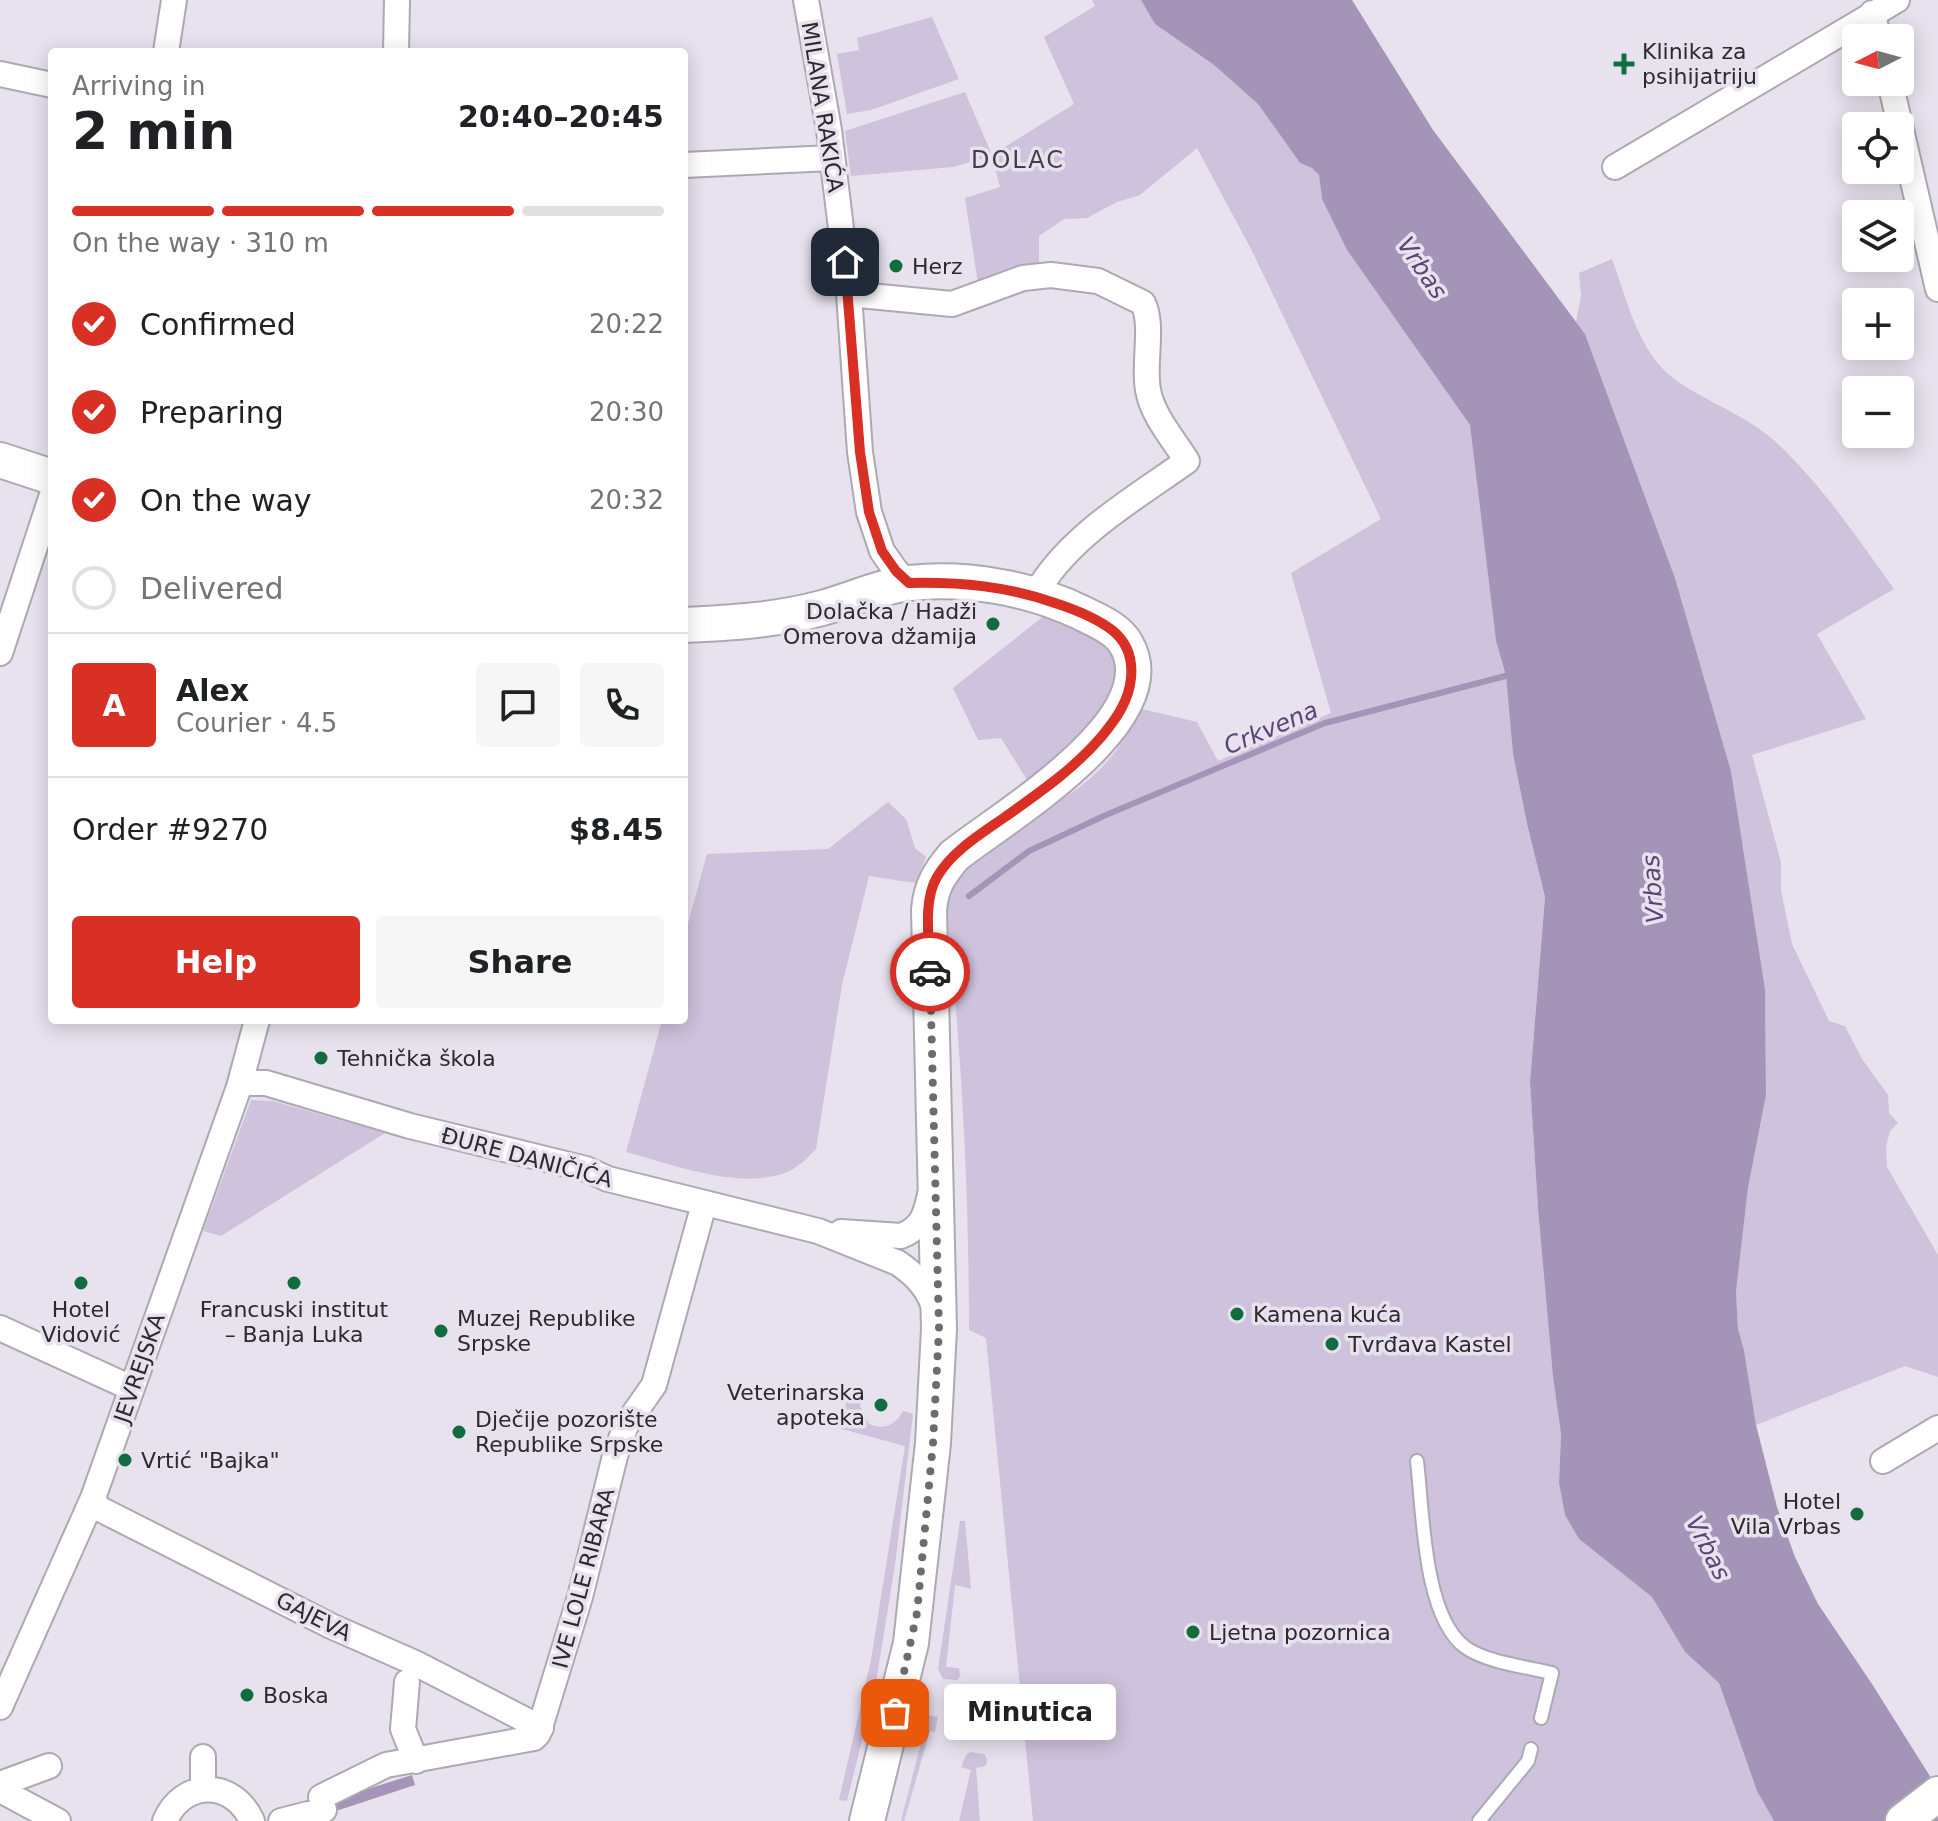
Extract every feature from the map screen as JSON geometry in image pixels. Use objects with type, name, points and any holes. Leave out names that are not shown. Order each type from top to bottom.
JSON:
[{"type":"street","points":[[167,48],[174,0]]},
{"type":"street","points":[[396,48],[397,0]]},
{"type":"street","name":"MILANA RAKIĆA","points":[[806,0],[832,158],[849,294],[860,452],[869,512],[882,551],[909,583]]},
{"type":"street","points":[[1615,167],[1897,0]]},
{"type":"street","points":[[1872,13],[1875,24]]},
{"type":"street","points":[[0,74],[48,84]]},
{"type":"street","points":[[1893,96],[1938,289]]},
{"type":"street","points":[[688,165],[832,158]]},
{"type":"street","points":[[849,294],[952,304],[1023,278],[1051,275],[1098,281],[1139,299],[1146,307],[1145,368],[1149,397],[1187,461],[1086,535],[1065,555],[1035,595]]},
{"type":"street","points":[[0,460],[48,476]]},
{"type":"street","points":[[0,653],[48,507]]},
{"type":"street","points":[[688,625],[771,619],[909,583],[983,585],[1035,595],[1106,625],[1127,645],[1132,669],[1122,709],[1084,758],[954,856],[932,887],[929,910],[939,1329],[933,1443],[917,1613],[902,1687],[867,1821]]},
{"type":"street","name":"JEVREJSKA","points":[[0,1707],[93,1498],[239,1087],[256,1024]]},
{"type":"street","name":"ĐURE DANIČIĆA","points":[[239,1087],[253,1082],[266,1083],[410,1126],[818,1231],[909,1270],[932,1299],[939,1329]]},
{"type":"street","name":"ĐURE DANIČIĆA","points":[[818,1231],[901,1236],[911,1232],[924,1218],[937,1159]]},
{"type":"street","name":"IVE LOLE RIBARA","points":[[541,1728],[615,1456],[626,1425],[654,1385],[704,1204]]},
{"type":"street","points":[[0,1328],[131,1388]]},
{"type":"street","points":[[1883,1461],[1938,1428]]},
{"type":"street","name":"GAJEVA","points":[[93,1498],[98,1508],[541,1728]]},
{"type":"street","points":[[386,1765],[403,1729],[407,1682]]},
{"type":"street","points":[[281,1821],[324,1810],[321,1797],[386,1765],[534,1738],[541,1728]]},
{"type":"street","points":[[403,1729],[416,1761]]},
{"type":"street","points":[[203,1757],[203,1790]]},
{"type":"street","points":[[0,1784],[49,1766]]},
{"type":"street","points":[[165,1821],[173,1806],[184,1796],[214,1789],[228,1793],[240,1802],[252,1821]]},
{"type":"street","points":[[0,1790],[58,1821]]},
{"type":"street","points":[[1903,1821],[1938,1794]]},
{"type":"lane","points":[[1417,1461],[1432,1577],[1444,1619],[1463,1645],[1476,1653],[1552,1673],[1541,1718]]},
{"type":"lane","points":[[1479,1821],[1528,1761],[1531,1749]]},
{"type":"shaded area","points":[[1092,0],[1141,0],[1155,24],[1214,65],[1258,104],[1300,163],[1319,175],[1322,199],[1347,250],[1470,425],[1496,641],[1506,676],[1513,754],[1545,897],[1530,1082],[1538,1209],[1561,1434],[1559,1483],[1565,1515],[1579,1539],[1652,1597],[1685,1652],[1719,1683],[1757,1791],[1774,1821],[1033,1821],[986,1338],[969,1330],[964,1126],[948,895],[959,876],[991,846],[1096,773],[1118,748],[1142,709],[1197,722],[1218,761],[1331,713],[1291,573],[1381,519],[1251,249],[1197,148],[1140,195],[1117,202],[1087,218],[1064,219],[1039,236],[1039,267],[979,290],[965,198],[1000,187],[992,156],[953,167],[851,176],[845,131],[965,92],[992,155],[1074,104],[1044,37],[1095,6]]},
{"type":"shaded area","points":[[932,17],[959,79],[871,110],[847,114],[837,54],[859,50],[857,38]]},
{"type":"shaded area","points":[[1612,259],[1636,326],[1664,370],[1677,381],[1756,427],[1780,446],[1826,497],[1894,589],[1817,634],[1866,719],[1752,755],[1781,862],[1781,890],[1792,944],[1829,1021],[1845,1026],[1862,1059],[1888,1095],[1889,1113],[1898,1123],[1890,1131],[1886,1147],[1887,1167],[1938,1255],[1938,1377],[1905,1366],[1756,1425],[1738,1329],[1736,1292],[1748,1188],[1766,1095],[1765,989],[1731,771],[1675,578],[1585,334],[1576,322],[1581,296],[1579,273]]},
{"type":"shaded area","points":[[1045,615],[1112,649],[1117,680],[1106,710],[1095,724],[1029,783],[1001,738],[978,740],[953,688]]},
{"type":"shaded area","points":[[888,802],[906,819],[915,848],[926,857],[915,883],[869,876],[842,985],[816,1149],[787,1172],[748,1179],[706,1174],[626,1152],[661,1024],[688,1024],[688,923],[707,854],[828,849]]},
{"type":"shaded area","points":[[251,1100],[273,1101],[385,1133],[221,1236],[203,1231]]},
{"type":"shaded area","points":[[851,1388],[865,1391],[860,1406],[869,1424],[880,1427],[893,1423],[903,1411],[913,1414],[895,1565],[875,1688],[847,1801],[839,1800],[871,1660],[905,1446],[838,1428]]},
{"type":"shaded area","points":[[960,1521],[965,1521],[971,1589],[955,1585],[946,1667],[959,1668],[957,1680],[943,1679],[938,1669]]},
{"type":"shaded area","points":[[928,1715],[938,1717],[935,1732],[930,1731],[904,1821],[901,1821]]},
{"type":"shaded area","points":[[970,1752],[984,1754],[987,1759],[986,1766],[976,1768],[980,1821],[959,1821],[971,1770],[961,1767]]},
{"type":"water","name":"Vrbas","points":[[1141,0],[1352,0],[1433,130],[1585,334],[1675,578],[1731,771],[1765,989],[1766,1095],[1748,1188],[1736,1292],[1738,1329],[1756,1425],[1777,1507],[1795,1557],[1818,1604],[1938,1789],[1938,1821],[1774,1821],[1757,1791],[1719,1683],[1685,1652],[1652,1597],[1579,1539],[1565,1515],[1559,1483],[1561,1434],[1538,1209],[1530,1082],[1545,897],[1513,754],[1506,676],[1496,641],[1470,425],[1347,250],[1322,199],[1319,175],[1300,163],[1258,104],[1214,65],[1155,24]]},
{"type":"water","points":[[412,1775],[415,1785],[336,1811],[333,1800]]},
{"type":"waterway","name":"Crkvena","points":[[969,896],[1029,851],[1106,815],[1325,723],[1513,674]]},
{"type":"way so far","points":[[895,1713],[917,1613],[933,1443],[939,1329],[930,972]]},
{"type":"place","name":"Klinika za psihijatriju","points":[[1624,64]]},
{"type":"place","name":"Herz","points":[[896,266]]},
{"type":"place","name":"Dolačka / Hadži Omerova džamija","points":[[993,624]]},
{"type":"place","name":"Tehnička škola","points":[[321,1058]]},
{"type":"place","name":"Hotel Vidović","points":[[81,1283]]},
{"type":"place","name":"Francuski institut – Banja Luka","points":[[294,1283]]},
{"type":"place","name":"Kamena kuća","points":[[1237,1314]]},
{"type":"place","name":"Muzej Republike Srpske","points":[[441,1331]]},
{"type":"place","name":"Tvrđava Kastel","points":[[1332,1344]]},
{"type":"place","name":"Veterinarska apoteka","points":[[881,1405]]},
{"type":"place","name":"Dječije pozorište Republike Srpske","points":[[459,1432]]},
{"type":"place","name":"Vrtić \"Bajka\"","points":[[125,1460]]},
{"type":"place","name":"Hotel Vila Vrbas","points":[[1857,1514]]},
{"type":"place","name":"Ljetna pozornica","points":[[1193,1632]]},
{"type":"place","name":"Boska","points":[[247,1695]]},
{"type":"place","name":"Minutica","points":[[895,1713]]},
{"type":"district","name":"DOLAC","points":[[1018,160]]},
{"type":"route","points":[[845,262],[863,480],[874,532],[891,565],[909,583],[983,585],[1035,595],[1074,609],[1118,634],[1127,645],[1132,669],[1131,683],[1122,709],[1084,758],[977,837],[954,856],[939,874],[932,887],[929,910],[930,972]]}]
